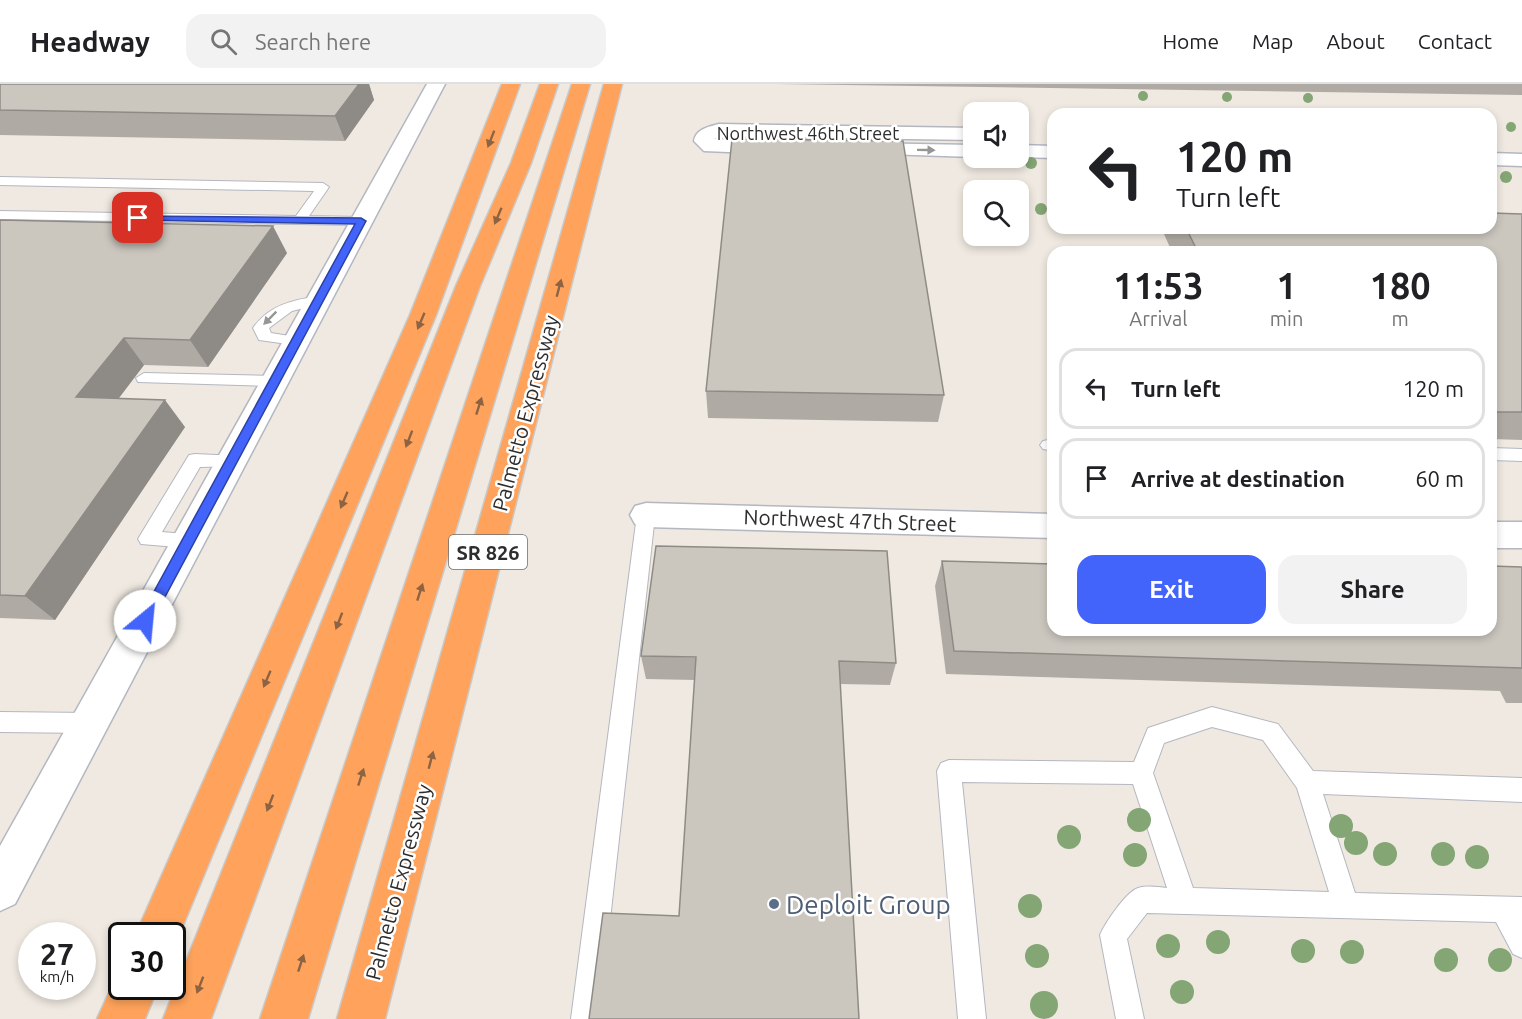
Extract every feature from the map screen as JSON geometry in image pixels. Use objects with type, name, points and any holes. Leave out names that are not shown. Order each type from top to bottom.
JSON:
[{"type":"highway","points":[[163,922],[423,315],[512,84]]},
{"type":"highway","points":[[187,1019],[468,286],[521,163],[549,84]]},
{"type":"highway","points":[[284,1019],[581,84]]},
{"type":"highway","name":"Palmetto Expressway","points":[[361,1019],[613,84]]},
{"type":"highway","points":[[121,1019],[129,1000]]},
{"type":"street","points":[[0,889],[10,853],[90,723],[436,84]]},
{"type":"street","name":"Northwest 46th Street","points":[[963,134],[719,130],[709,132],[705,136],[705,141],[711,147],[963,151]]},
{"type":"street","points":[[1029,134],[1047,135]]},
{"type":"street","points":[[1497,142],[1522,142]]},
{"type":"street","points":[[1029,152],[1047,152]]},
{"type":"street","points":[[1497,159],[1522,160]]},
{"type":"street","name":"Northwest 47th Street","points":[[646,515],[1047,526]]},
{"type":"street","points":[[1497,535],[1522,535]]},
{"type":"lane","points":[[0,181],[323,187],[300,220]]},
{"type":"lane","points":[[0,215],[361,221]]},
{"type":"lane","points":[[144,378],[274,381]]},
{"type":"lane","points":[[1497,454],[1522,455]]},
{"type":"lane","points":[[189,540],[148,539],[195,460],[232,461]]},
{"type":"lane","points":[[585,1019],[646,515]]},
{"type":"lane","points":[[1184,901],[1142,773],[1156,735],[1212,717],[1270,731],[1307,782],[1346,905]]},
{"type":"lane","points":[[0,722],[90,723]]},
{"type":"lane","points":[[972,1019],[949,771],[1142,773]]},
{"type":"lane","points":[[1307,782],[1522,790]]},
{"type":"lane","points":[[1130,1019],[1113,935],[1141,900],[1513,909],[1522,945]]},
{"type":"building","points":[[0,84],[359,84],[335,116],[0,110]]},
{"type":"building","points":[[732,139],[903,141],[944,395],[706,391]]},
{"type":"building","points":[[1497,213],[1522,214],[1522,412],[1497,412],[1497,246],[1195,246],[1189,234],[1497,234]]},
{"type":"building","points":[[0,220],[273,226],[190,340],[124,338],[76,397],[165,400],[25,596],[0,595]]},
{"type":"building","points":[[656,546],[887,551],[896,663],[839,661],[859,1019],[589,1019],[603,913],[679,916],[696,657],[641,656]]},
{"type":"building","points":[[942,561],[1047,564],[1047,636],[1497,636],[1497,566],[1522,567],[1522,668],[954,651]]},
{"type":"place","name":"Deploit Group","points":[[774,904]]},
{"type":"route","points":[[138,218],[361,221],[145,621]]}]
